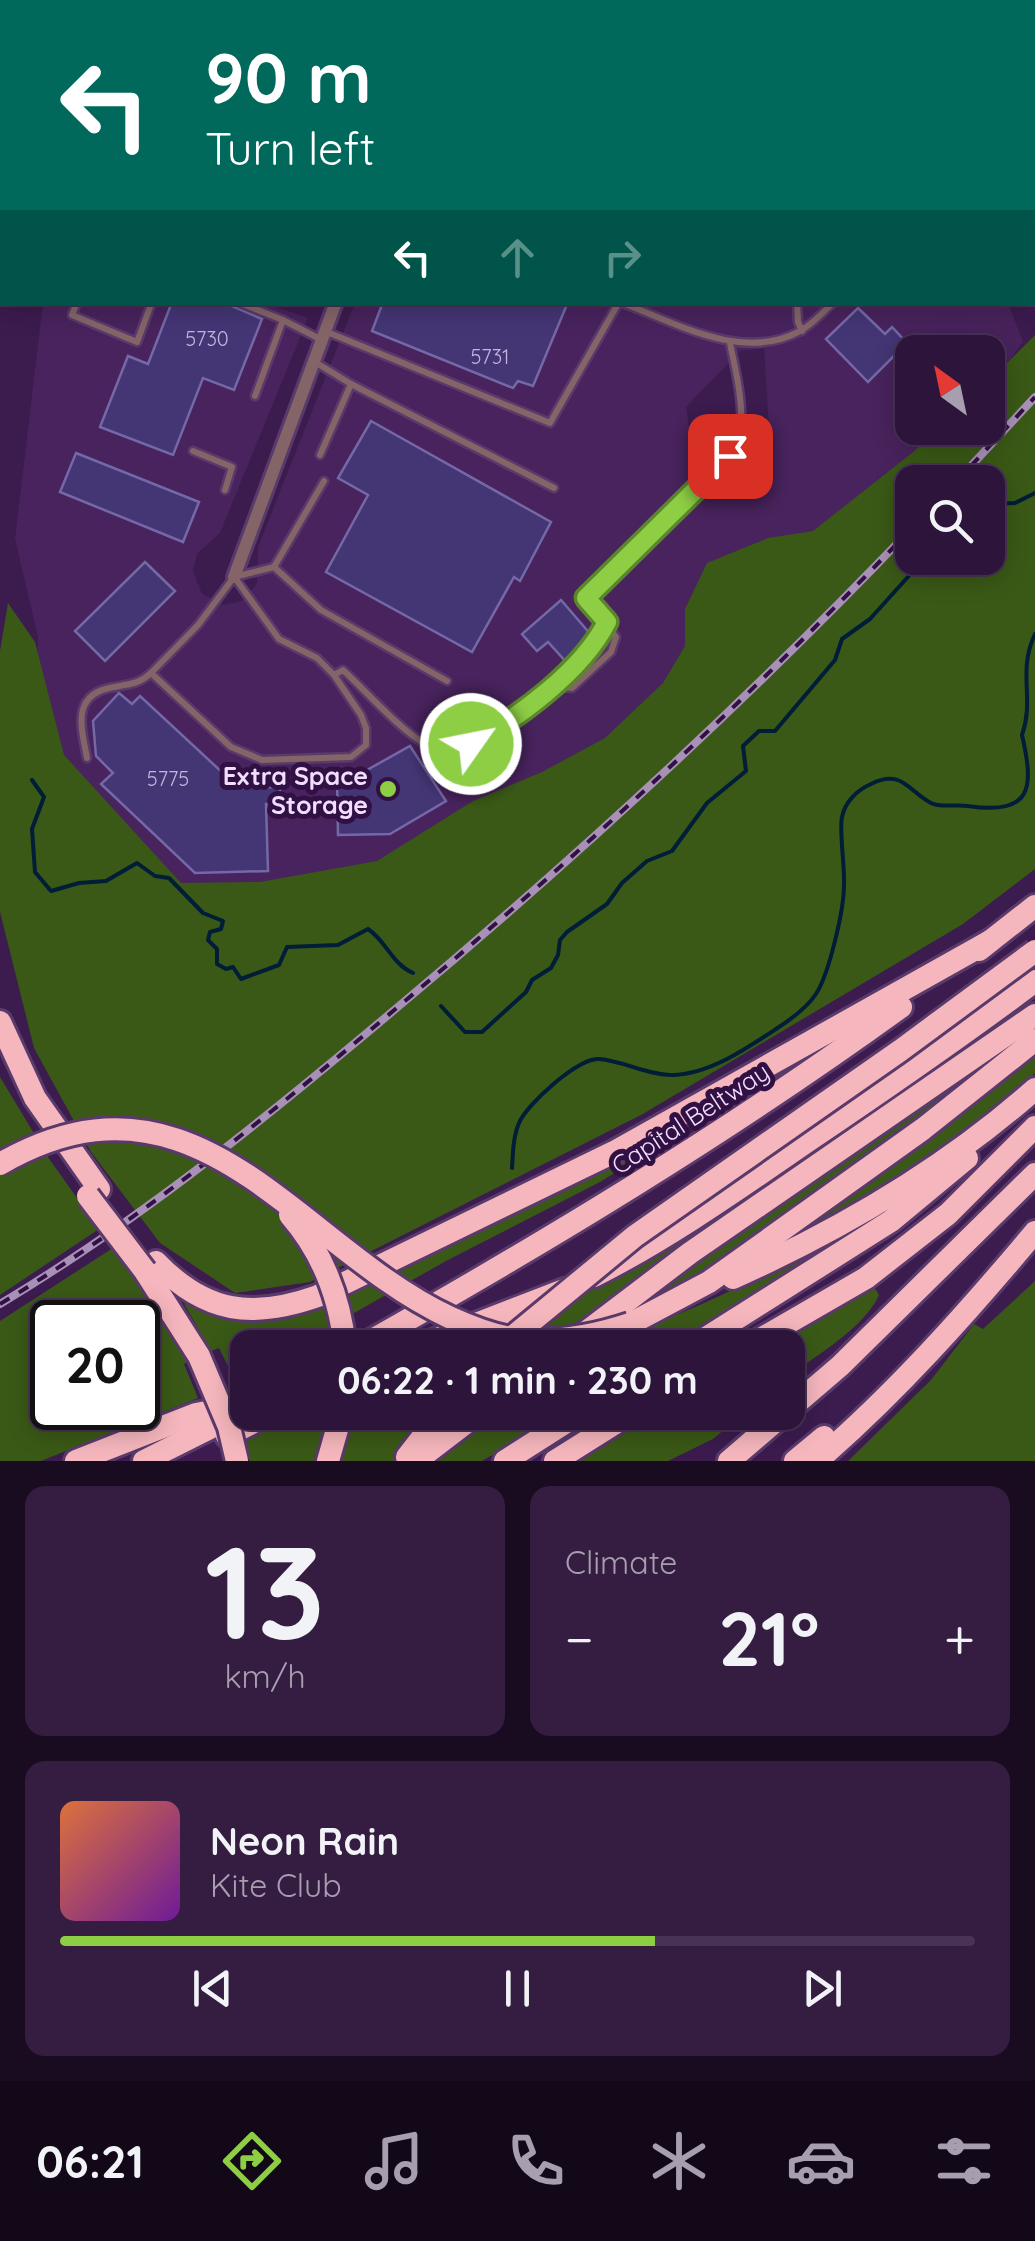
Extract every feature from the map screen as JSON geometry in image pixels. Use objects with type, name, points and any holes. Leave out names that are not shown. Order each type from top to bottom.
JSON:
[{"type":"highway","name":"Capital Beltway","points":[[390,1330],[484,1277],[754,1110],[1035,906]]},
{"type":"highway","points":[[150,1267],[195,1295],[240,1310],[267,1309],[318,1296],[614,1152],[990,942]]},
{"type":"highway","points":[[523,1330],[635,1236],[901,1050],[1035,950]]},
{"type":"highway","points":[[463,1330],[539,1302],[648,1248],[899,1080],[1035,982]]},
{"type":"highway","points":[[588,1330],[690,1252],[1035,1015]]},
{"type":"highway","points":[[0,1022],[35,1098],[94,1192]]},
{"type":"highway","points":[[630,1324],[724,1272],[923,1129],[1035,1040]]},
{"type":"highway","points":[[0,1052],[38,1127],[94,1192],[150,1267],[199,1356],[228,1427],[237,1461]]},
{"type":"highway","points":[[0,1164],[42,1144],[78,1133],[135,1132],[165,1137],[218,1155],[266,1186],[423,1305],[462,1322],[522,1340],[578,1336],[630,1324],[749,1271],[865,1210],[961,1149],[1035,1091]]},
{"type":"highway","points":[[718,1330],[891,1221],[942,1182],[1035,1091]]},
{"type":"highway","points":[[776,1330],[866,1278],[948,1214],[1035,1127]]},
{"type":"highway","points":[[729,1461],[840,1366],[1035,1174]]},
{"type":"highway","points":[[266,1186],[299,1225],[322,1262],[340,1309],[343,1330]]},
{"type":"highway","points":[[817,1461],[846,1436],[989,1286],[1035,1232]]},
{"type":"highway","points":[[795,1461],[989,1286]]},
{"type":"highway","points":[[76,1461],[196,1414],[230,1409]]},
{"type":"highway","points":[[144,1461],[230,1416]]},
{"type":"highway","points":[[176,1461],[237,1430]]},
{"type":"highway","points":[[328,1461],[337,1430]]},
{"type":"highway","points":[[404,1461],[428,1430]]},
{"type":"highway","points":[[416,1461],[456,1430]]},
{"type":"highway","points":[[505,1461],[554,1430]]},
{"type":"highway","points":[[554,1461],[604,1430]]},
{"type":"street","points":[[234,577],[335,305]]},
{"type":"lane","points":[[76,305],[72,315],[137,342],[151,305]]},
{"type":"lane","points":[[246,305],[550,423],[617,305]]},
{"type":"lane","points":[[627,305],[730,343],[764,341],[802,331],[831,305]]},
{"type":"lane","points":[[796,305],[802,331]]},
{"type":"lane","points":[[255,396],[284,320]]},
{"type":"lane","points":[[552,686],[572,688],[611,652],[616,638],[586,598],[724,464],[734,448],[744,415],[730,343]]},
{"type":"lane","points":[[316,362],[351,384],[554,488]]},
{"type":"lane","points":[[320,455],[351,384]]},
{"type":"lane","points":[[194,450],[232,467],[225,490]]},
{"type":"lane","points":[[87,758],[81,722],[84,704],[100,690],[140,683],[198,625],[234,577],[274,567],[324,481]]},
{"type":"lane","points":[[274,567],[320,610],[446,681]]},
{"type":"lane","points":[[151,673],[231,747],[262,760],[351,756],[366,745],[366,728],[334,675],[317,658],[279,640],[234,577]]},
{"type":"lane","points":[[334,675],[344,670],[416,738],[443,748],[465,746],[552,686],[594,647],[607,622]]},
{"type":"shaded area","points":[[43,305],[271,305],[308,318],[220,533],[197,554],[193,571],[202,594],[224,605],[242,601],[257,584],[258,547],[354,305],[1009,305],[1023,342],[1005,366],[1005,335],[895,335],[895,445],[923,445],[903,465],[895,465],[895,474],[640,738],[86,1102],[36,685],[38,637],[15,539]],"holes":[[[764,348],[770,445],[743,428],[752,419],[735,415],[726,457],[698,488],[686,407],[740,351]]]},
{"type":"green space","points":[[1035,335],[1035,869],[963,924],[641,1115],[310,1282],[235,1293],[160,1243],[91,1152],[34,1048],[0,912],[0,651],[8,603],[35,642],[64,755],[181,883],[260,882],[377,861],[473,801],[542,772],[605,738],[663,683],[685,646],[685,609],[707,563],[768,538],[813,531],[895,466],[895,575],[1005,575],[1005,465],[897,465],[921,445],[1005,445],[1005,365]]},
{"type":"green space","points":[[1010,1046],[931,1111],[712,1269],[615,1319],[747,1222]]},
{"type":"green space","points":[[1035,1050],[1035,1073],[981,1118],[895,1178],[805,1232],[802,1226]]},
{"type":"green space","points":[[0,1077],[50,1160],[99,1229],[0,1295]]},
{"type":"green space","points":[[698,1116],[679,1133],[600,1182],[446,1261],[324,1330],[230,1330],[230,1370],[219,1348],[211,1351],[184,1304],[253,1318]]},
{"type":"green space","points":[[893,1207],[694,1330],[638,1330],[701,1304]]},
{"type":"green space","points":[[688,1233],[693,1239],[573,1330],[492,1330],[592,1286]]},
{"type":"green space","points":[[113,1248],[153,1300],[33,1300]]},
{"type":"green space","points":[[1035,1281],[1035,1461],[848,1461],[931,1380],[974,1324],[983,1329]]},
{"type":"green space","points":[[873,1285],[879,1295],[863,1318],[805,1364],[805,1330],[802,1330]]},
{"type":"green space","points":[[30,1302],[30,1430],[118,1430],[41,1461],[0,1461],[0,1321]]},
{"type":"green space","points":[[160,1312],[189,1361],[184,1364],[198,1398],[160,1413]]},
{"type":"green space","points":[[253,1430],[442,1430],[401,1461],[249,1461],[243,1434]]},
{"type":"green space","points":[[473,1430],[534,1430],[482,1461],[432,1461]]},
{"type":"green space","points":[[631,1430],[724,1430],[668,1461],[579,1461]]},
{"type":"building","points":[[171,305],[230,305],[262,319],[234,390],[203,378],[173,455],[100,427],[128,356],[148,364]]},
{"type":"building","points":[[382,305],[567,305],[533,386],[518,381],[513,388],[372,331]]},
{"type":"building","points":[[858,308],[885,334],[892,327],[900,335],[895,335],[895,355],[868,382],[826,339]]},
{"type":"building","points":[[371,421],[551,522],[520,581],[514,577],[472,652],[326,572],[368,495],[338,478]]},
{"type":"building","points":[[76,453],[199,502],[183,542],[60,492]]},
{"type":"building","points":[[145,562],[175,591],[105,661],[75,631]]},
{"type":"building","points":[[561,600],[592,636],[567,663],[548,642],[537,651],[522,634]]},
{"type":"building","points":[[119,693],[132,704],[140,696],[239,788],[280,787],[280,804],[266,804],[268,871],[195,873],[101,784],[113,773],[96,756],[93,721]]},
{"type":"building","name":"Extra Space Storage","points":[[410,746],[446,801],[390,834],[338,835],[337,777],[358,775]]},
{"type":"waterway","points":[[1005,503],[1035,493]]},
{"type":"waterway","points":[[441,1006],[465,1032],[482,1032],[526,992],[532,980],[551,968],[560,940],[567,932],[607,904],[622,883],[647,861],[672,851],[707,803],[746,771],[743,746],[759,731],[775,731],[835,660],[842,639],[870,619],[910,575]]},
{"type":"waterway","points":[[512,1168],[516,1134],[524,1115],[554,1084],[579,1066],[599,1059],[663,1074],[687,1074],[727,1059],[808,1005],[826,972],[841,910],[842,817],[861,790],[890,779],[904,783],[939,805],[989,808],[1017,802],[1027,783],[1022,735],[1027,709],[1027,661],[1035,634]]},
{"type":"waterway","points":[[32,780],[44,797],[32,829],[35,872],[51,891],[106,881],[137,863],[155,876],[169,878],[203,913],[223,921],[221,929],[210,932],[208,940],[217,949],[217,964],[226,969],[233,967],[241,979],[279,965],[287,947],[338,945],[368,929],[413,973]]},
{"type":"railway","points":[[972,465],[1035,397]]},
{"type":"railway","points":[[0,1304],[104,1237],[205,1163],[466,949],[726,714],[895,546]]},
{"type":"place","name":"Extra Space Storage","points":[[388,789]]},
{"type":"route","points":[[471,744],[505,723],[594,647],[607,622],[586,598],[730,456]]}]
